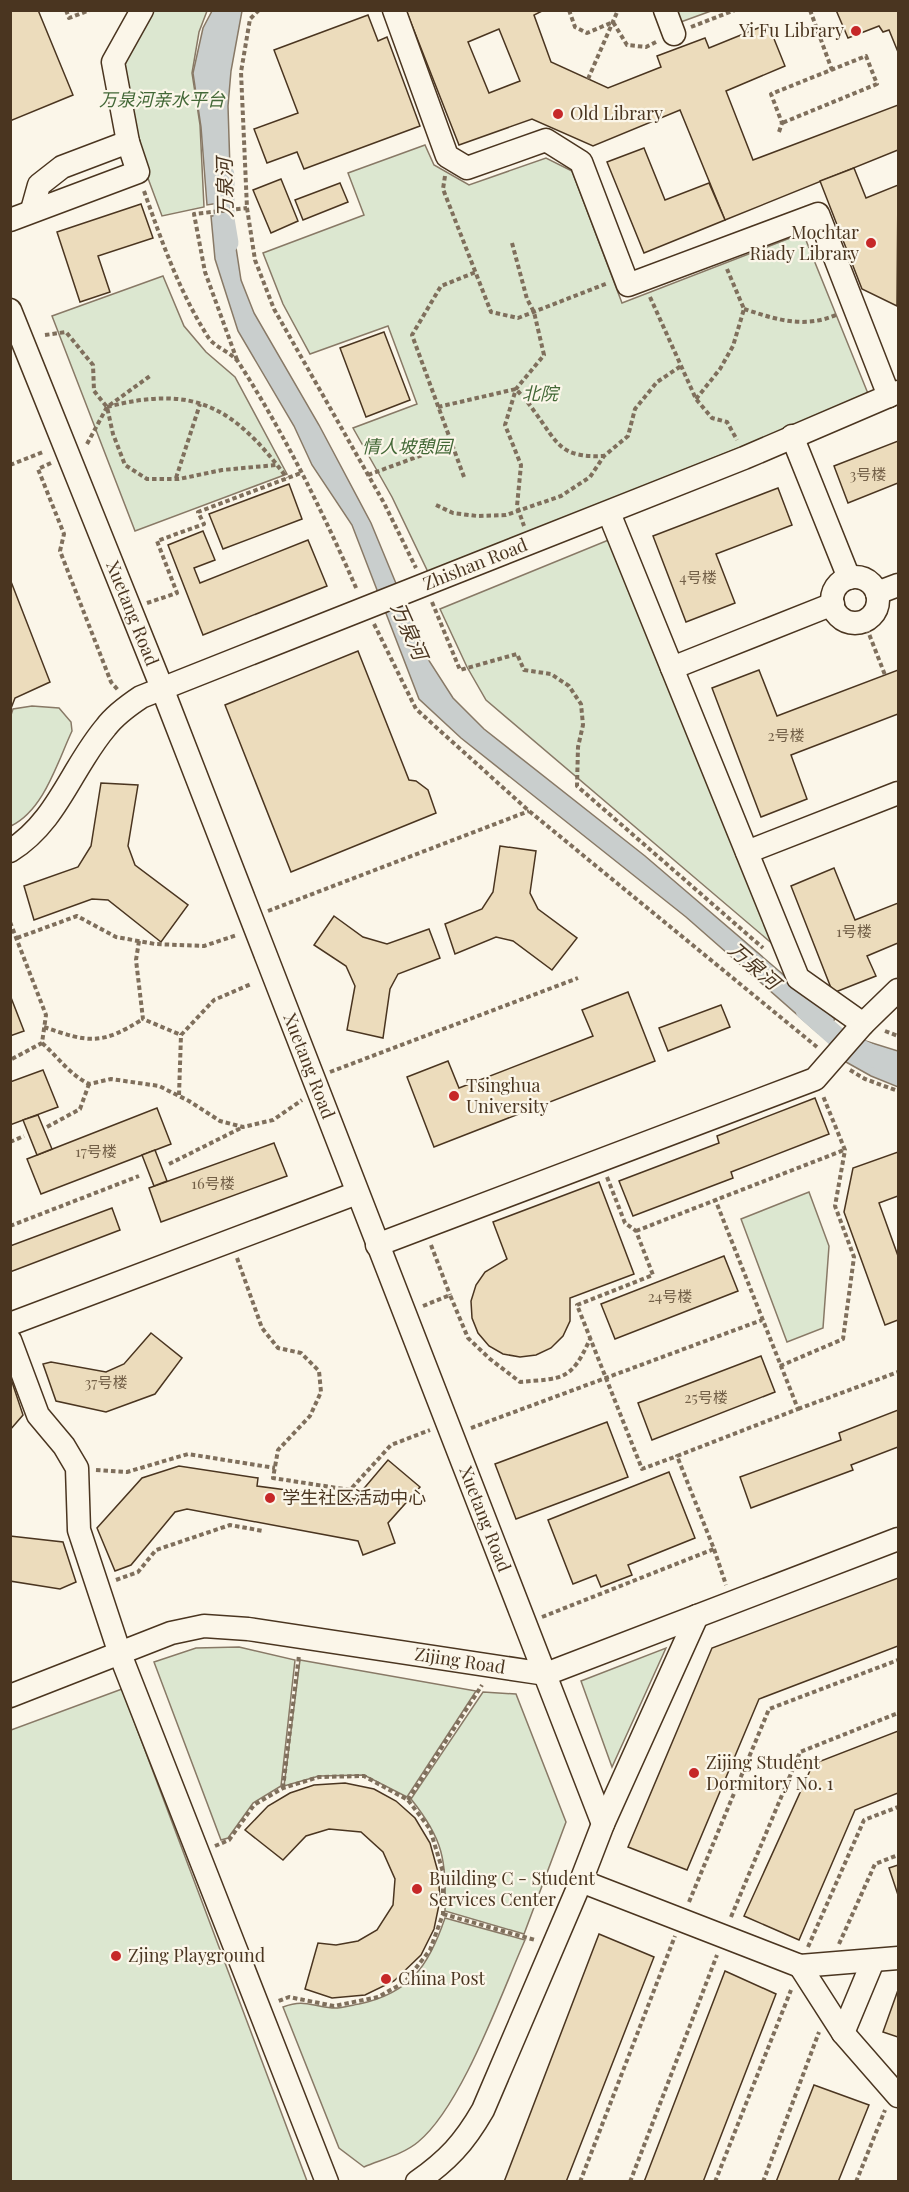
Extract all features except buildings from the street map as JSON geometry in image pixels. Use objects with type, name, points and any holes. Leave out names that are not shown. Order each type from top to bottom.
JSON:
[{"type":"street","points":[[10,220],[138,172],[128,142],[113,62],[142,10]]},
{"type":"street","points":[[394,10],[447,156],[467,168],[546,140],[581,162],[634,278],[720,251],[818,214],[854,308],[894,394]]},
{"type":"street","points":[[665,10],[674,34]]},
{"type":"street","points":[[32,210],[39,185],[62,167],[128,142]]},
{"type":"street","name":"Xuetang Road","points":[[10,310],[162,688],[448,1430],[546,1674],[603,1824]]},
{"type":"street","name":"Zhishan Road","points":[[10,851],[24,842],[51,815],[106,726],[130,704],[162,688],[372,608],[609,513],[894,394]]},
{"type":"street","points":[[792,436],[849,578]]},
{"type":"street","points":[[609,513],[798,978],[863,1024]]},
{"type":"street","points":[[849,578],[864,579],[877,593],[876,609],[864,621],[847,622],[835,612],[832,604],[835,589],[849,578]]},
{"type":"street","points":[[877,593],[898,585]]},
{"type":"street","points":[[672,668],[832,604]]},
{"type":"street","points":[[747,852],[898,793]]},
{"type":"street","points":[[377,1245],[815,1079],[863,1024],[898,990]]},
{"type":"street","points":[[10,1324],[357,1193]]},
{"type":"street","points":[[10,1340],[38,1415],[64,1446],[77,1468],[79,1530],[120,1654],[327,2181]]},
{"type":"street","name":"Zijing Road","points":[[10,1696],[171,1633],[204,1626],[248,1629],[546,1674],[898,1539]]},
{"type":"street","points":[[417,2181],[443,2163],[466,2139],[483,2110],[582,1881],[603,1824],[697,1616]]},
{"type":"street","points":[[582,1881],[800,1965],[898,1958]]},
{"type":"street","points":[[843,2032],[873,1961]]},
{"type":"street","points":[[800,1965],[843,2032],[896,2093]]},
{"type":"path","points":[[66,10],[69,18],[90,10]]},
{"type":"path","points":[[259,10],[250,19],[241,72],[247,208],[255,260],[274,309],[368,475],[460,670],[517,654],[524,670],[551,674],[569,686],[581,704],[583,725],[578,747],[577,786],[771,955]]},
{"type":"path","points":[[569,10],[575,27],[587,33],[613,22]]},
{"type":"path","points":[[588,79],[618,10]]},
{"type":"path","points":[[613,22],[627,45],[646,47],[735,10]]},
{"type":"path","points":[[810,10],[832,70]]},
{"type":"path","points":[[779,132],[782,123],[771,94],[866,56],[877,84],[782,123]]},
{"type":"path","points":[[447,156],[443,189],[491,312],[518,318],[634,278],[696,399],[712,418],[727,422],[744,458]]},
{"type":"path","points":[[138,172],[166,256],[187,300],[210,340],[237,360]]},
{"type":"path","points":[[247,208],[194,214],[205,272],[237,360],[301,473],[372,608],[416,710],[529,811],[832,1059],[865,1079],[898,1091]]},
{"type":"path","points":[[512,243],[527,300],[534,312],[544,355],[516,389],[505,425],[521,465],[517,506],[531,543]]},
{"type":"path","points":[[696,399],[720,369],[733,346],[744,309],[720,251]]},
{"type":"path","points":[[464,477],[412,335],[441,286],[476,272]]},
{"type":"path","points":[[744,309],[788,323],[822,321],[854,308]]},
{"type":"path","points":[[45,335],[66,332],[93,365],[93,391],[106,407],[125,465],[147,479],[176,478],[222,470],[276,465]]},
{"type":"path","points":[[436,505],[453,513],[477,516],[519,512],[561,496],[590,477],[604,456],[628,436],[635,409],[657,382],[681,366]]},
{"type":"path","points":[[87,444],[106,407],[150,376]]},
{"type":"path","points":[[438,407],[516,389]]},
{"type":"path","points":[[516,389],[534,410],[551,438],[564,451],[588,456],[604,456]]},
{"type":"path","points":[[106,407],[142,398],[186,398],[220,412],[249,432],[287,478]]},
{"type":"path","points":[[176,478],[200,404]]},
{"type":"path","points":[[368,475],[452,444]]},
{"type":"path","points":[[10,465],[43,452]]},
{"type":"path","points":[[68,456],[38,469],[64,534],[60,551],[111,682],[130,704]]},
{"type":"path","points":[[130,609],[177,593],[156,541],[204,524],[198,512],[301,473]]},
{"type":"path","points":[[864,621],[885,675]]},
{"type":"path","points":[[17,938],[77,916],[116,937],[204,946],[529,811]]},
{"type":"path","points":[[10,922],[46,1015],[42,1043]]},
{"type":"path","points":[[139,941],[136,960],[137,981],[143,1019]]},
{"type":"path","points":[[170,1164],[243,1127],[273,1120],[315,1084],[578,978]]},
{"type":"path","points":[[179,1096],[181,1035],[214,1000],[251,984]]},
{"type":"path","points":[[44,1027],[80,1039],[116,1036],[143,1019]]},
{"type":"path","points":[[143,1019],[181,1035]]},
{"type":"path","points":[[42,1043],[60,1059],[69,1074],[89,1084],[111,1079],[159,1086],[220,1121],[243,1127]]},
{"type":"path","points":[[10,1060],[42,1043]]},
{"type":"path","points":[[780,1366],[843,1339],[854,1257],[835,1206],[845,1150],[815,1079]]},
{"type":"path","points":[[47,1127],[80,1109],[89,1084]]},
{"type":"path","points":[[10,1142],[24,1136]]},
{"type":"path","points":[[636,1231],[845,1150]]},
{"type":"path","points":[[601,1160],[625,1223],[636,1231],[653,1275],[577,1305],[642,1469],[898,1372]]},
{"type":"path","points":[[10,1226],[139,1176]]},
{"type":"path","points":[[715,1200],[798,1409]]},
{"type":"path","points":[[424,1227],[468,1338],[490,1359],[520,1382],[558,1379],[578,1365],[590,1338]]},
{"type":"path","points":[[231,1240],[262,1328],[278,1348],[301,1353],[318,1371],[321,1392],[310,1416],[278,1450],[273,1478],[350,1490],[391,1444],[448,1430],[605,1378],[762,1320]]},
{"type":"path","points":[[404,1314],[450,1295]]},
{"type":"path","points":[[77,1468],[127,1472],[188,1454],[275,1468]]},
{"type":"path","points":[[676,1456],[714,1549],[732,1602]]},
{"type":"path","points":[[98,1587],[138,1572],[156,1550],[230,1525],[263,1531]]},
{"type":"path","points":[[525,1623],[714,1549]]},
{"type":"path","points":[[283,1788],[301,1637]]},
{"type":"path","points":[[580,2181],[681,1920],[769,1709],[898,1660]]},
{"type":"path","points":[[408,1800],[494,1667]]},
{"type":"path","points":[[198,1853],[229,1840],[254,1804],[283,1788],[318,1778],[364,1776],[408,1800],[430,1829],[443,1872],[443,1914],[430,1950],[405,1982],[378,1997],[334,2006],[289,1997],[258,2008]]},
{"type":"path","points":[[715,2181],[800,1965],[864,1820],[898,1807]]},
{"type":"path","points":[[830,1964],[875,1863],[898,1855]]},
{"type":"path","points":[[443,1914],[554,1945]]},
{"type":"path","points":[[764,2181],[828,2008]]},
{"type":"path","points":[[856,2181],[896,2093]]},
{"type":"green space","name":"万泉河亲水平台","points":[[151,11],[207,11],[199,32],[192,73],[200,125],[204,207],[162,216],[136,146],[125,65],[137,31]]},
{"type":"green space","points":[[673,11],[711,11],[678,23]]},
{"type":"green space","name":"北院","points":[[425,145],[434,165],[469,185],[546,158],[572,171],[622,303],[803,233],[869,396],[428,572],[392,497],[353,428],[417,404],[388,326],[310,354],[283,304],[263,253],[364,215],[348,173]]},
{"type":"green space","points":[[163,276],[184,326],[206,352],[235,377],[287,474],[135,531],[52,316]]},
{"type":"green space","points":[[611,539],[775,946],[486,700],[467,667],[440,609]]},
{"type":"green space","points":[[32,706],[59,708],[71,722],[72,731],[41,797],[22,819],[11,826],[11,715],[13,709]]},
{"type":"green space","points":[[809,1192],[829,1246],[823,1328],[787,1342],[741,1219]]},
{"type":"green space","points":[[239,1647],[295,1660],[281,1786],[253,1803],[228,1838],[221,1840],[154,1662],[196,1648]]},
{"type":"green space","points":[[666,1648],[612,1767],[581,1681]]},
{"type":"green space","points":[[300,1660],[476,1691],[407,1797],[364,1775],[319,1776],[284,1786]]},
{"type":"green space","name":"Zjing Playground","points":[[122,1689],[307,2181],[11,2182],[11,1730]]},
{"type":"green space","points":[[483,1692],[516,1694],[566,1822],[524,1934],[445,1911],[445,1878],[441,1851],[422,1813],[411,1799]]},
{"type":"green space","points":[[445,1918],[525,1940],[479,2048],[450,2103],[418,2142],[399,2153],[364,2167],[339,2148],[283,2007],[302,2003],[339,2008],[392,1993],[416,1974],[424,1963]]},
{"type":"water","points":[[212,11],[242,11],[231,71],[228,106],[231,201],[207,205],[201,127],[193,73],[203,28]]},
{"type":"water","points":[[231,215],[241,280],[254,313],[319,425],[371,523],[426,656],[453,698],[484,729],[645,856],[835,1019],[822,1033],[818,1033],[686,917],[461,738],[419,699],[352,525],[312,465],[294,426],[238,331],[215,259],[211,216]]},
{"type":"water","points":[[856,1038],[898,1051],[898,1087],[871,1076],[837,1057]]},
{"type":"waterway","name":"万泉河","points":[[224,175],[224,219],[228,243]]},
{"type":"waterway","name":"万泉河","points":[[806,1010],[840,1040],[898,1068]]},
{"type":"place","name":"Yi Fu Library","points":[[856,31]]},
{"type":"place","name":"Old Library","points":[[558,114]]},
{"type":"place","name":"Mochtar Riady Library","points":[[871,243]]},
{"type":"place","name":"Tsinghua University","points":[[454,1096]]},
{"type":"place","name":"学生社区活动中心","points":[[270,1498]]},
{"type":"place","name":"Zijing Student Dormitory No. 1","points":[[694,1773]]},
{"type":"place","name":"Building C - Student Services Center","points":[[417,1889]]},
{"type":"place","name":"Zjing Playground","points":[[116,1956]]},
{"type":"place","name":"China Post","points":[[386,1979]]},
{"type":"park label","name":"情人坡憩园","points":[[407,447]]}]
